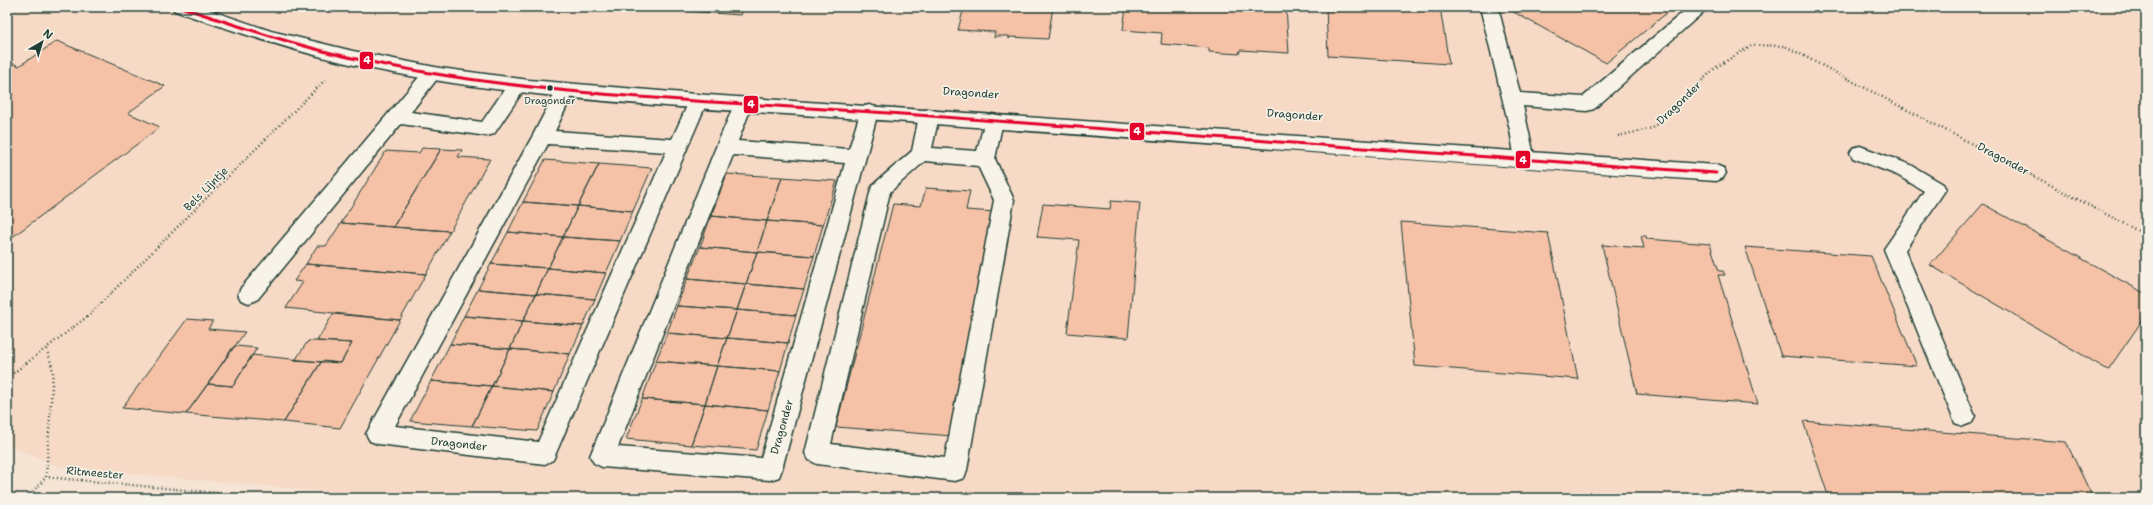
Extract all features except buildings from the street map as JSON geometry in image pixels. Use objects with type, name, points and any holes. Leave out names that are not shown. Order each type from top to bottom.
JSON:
[{"type":"street","points":[[181,7],[265,35],[348,57],[432,74],[565,91],[698,102],[928,116],[1716,173]]},
{"type":"lane","points":[[1490,7],[1513,99],[1525,160]]},
{"type":"lane","points":[[1513,99],[1587,104],[1700,7]]},
{"type":"lane","points":[[249,294],[432,74]]},
{"type":"lane","points":[[396,117],[488,129],[518,85]]},
{"type":"lane","name":"Dragonder","points":[[565,91],[542,137],[378,434],[545,453],[698,102]]},
{"type":"lane","name":"Dragonder","points":[[742,105],[602,456],[770,469],[870,112]]},
{"type":"lane","points":[[928,116],[921,154],[881,189],[817,453],[954,470],[1004,200],[985,159],[993,121]]},
{"type":"lane","points":[[542,137],[679,146]]},
{"type":"lane","points":[[726,147],[857,157]]},
{"type":"lane","points":[[1860,153],[1904,170],[1936,189],[1894,249],[1963,416]]},
{"type":"lane","points":[[921,154],[985,159]]},
{"type":"path","name":"Dragonder","points":[[1616,136],[1653,128],[1715,68],[1752,45],[1785,46],[2146,235]]},
{"type":"path","name":"Bels Lijntje","points":[[7,378],[47,349],[88,316],[124,282],[348,57]]},
{"type":"path","points":[[28,498],[46,477],[53,370],[47,349]]},
{"type":"path","name":"Ritmeester","points":[[46,477],[271,498]]},
{"type":"shaded area","points":[[7,7],[2146,7],[2146,498],[393,498],[60,467],[7,445]]},
{"type":"transit line","name":"4","points":[[181,7],[266,36],[353,58],[440,74],[529,86],[708,102],[886,113],[1716,173]]},
{"type":"place","name":"Dragonder","points":[[550,88]]}]
